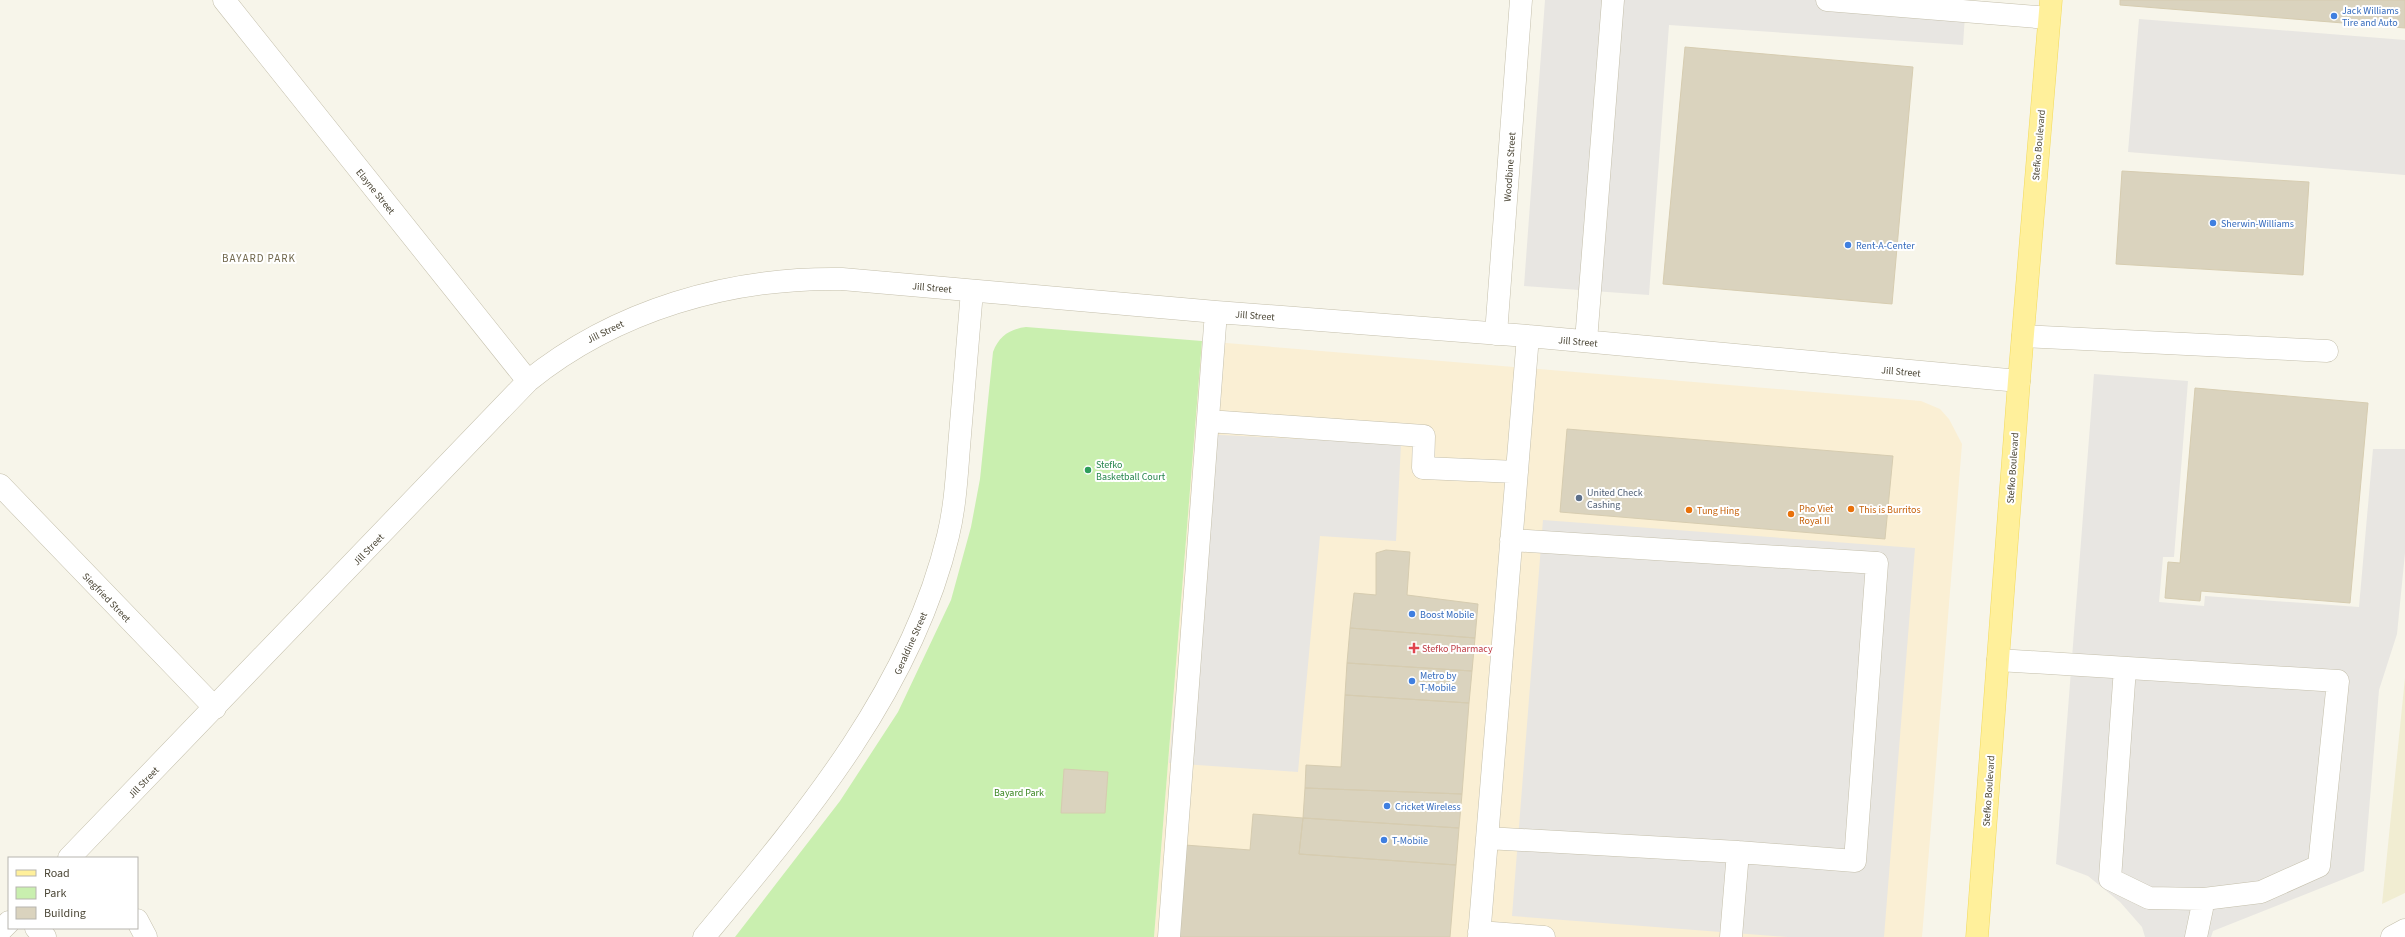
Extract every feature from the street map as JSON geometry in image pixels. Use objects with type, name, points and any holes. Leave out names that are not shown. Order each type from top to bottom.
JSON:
[{"type":"main road","name":"Stefko Boulevard","points":[[1977,937],[2018,382],[2050,9]]},
{"type":"street","name":"Elayne Street","points":[[224,0],[528,381]]},
{"type":"street","name":"Woodbine Street","points":[[1496,334],[1521,0]]},
{"type":"street","points":[[1586,341],[1613,0]]},
{"type":"street","points":[[1827,0],[2050,9]]},
{"type":"street","name":"Jill Street","points":[[78,854],[215,708],[528,381],[553,361],[610,328],[644,313],[720,291],[786,280],[816,279],[1528,336],[2018,382]]},
{"type":"street","name":"Geraldine Street","points":[[704,937],[799,820],[833,772],[883,698],[912,642],[941,565],[954,504],[972,291]]},
{"type":"street","points":[[1169,937],[1216,312]]},
{"type":"street","points":[[1528,336],[1479,935],[1544,937]]},
{"type":"street","points":[[2023,336],[2327,351]]},
{"type":"street","points":[[1208,421],[1424,436],[1423,468],[1517,472]]},
{"type":"street","name":"Siegfried Street","points":[[0,485],[215,708]]},
{"type":"street","points":[[1487,838],[1738,852],[1855,861],[1877,563],[1511,540]]},
{"type":"street","points":[[1998,660],[2338,681],[2319,866],[2261,892],[2204,899],[2149,898],[2110,879],[2125,668]]},
{"type":"street","points":[[1731,937],[1738,852]]},
{"type":"street","points":[[2196,937],[2204,899]]},
{"type":"street","points":[[138,922],[146,937]]},
{"type":"street","points":[[0,931],[8,923]]},
{"type":"street","points":[[37,929],[45,937]]},
{"type":"street","points":[[2392,937],[2405,930]]},
{"type":"shaded area","points":[[1545,0],[1966,0],[1963,45],[1669,25],[1649,295],[1524,286]]},
{"type":"shaded area","points":[[2139,19],[2405,40],[2405,175],[2128,152]]},
{"type":"shaded area","points":[[1202,341],[1921,401],[1940,409],[1949,419],[1962,444],[1922,937],[1154,937]]},
{"type":"shaded area","points":[[2094,374],[2188,381],[2174,557],[2163,557],[2159,602],[2204,606],[2205,596],[2359,607],[2373,449],[2405,449],[2405,553],[2397,634],[2379,690],[2364,871],[2213,931],[2211,937],[2145,937],[2142,927],[2120,902],[2088,876],[2056,864]]},
{"type":"shaded area","points":[[1200,434],[1401,444],[1396,541],[1320,536],[1298,772],[1169,763]]},
{"type":"shaded area","points":[[1543,520],[1915,548],[1884,937],[1788,937],[1512,916]]},
{"type":"shaded area","points":[[2405,678],[2405,893],[2382,904]]},
{"type":"green space","name":"Bayard Park","points":[[1026,327],[1202,341],[1154,937],[735,937],[840,801],[898,712],[951,600],[971,527],[980,479],[993,352],[995,346],[1006,334]]},
{"type":"building","name":"Jack Williams Tire and Auto","points":[[2120,0],[2405,0],[2405,28],[2120,5]]},
{"type":"building","points":[[1685,47],[1913,67],[1892,304],[1663,284]]},
{"type":"building","name":"Sherwin-Williams","points":[[2122,171],[2309,182],[2303,275],[2116,264]]},
{"type":"building","points":[[2195,388],[2368,403],[2350,603],[2201,591],[2200,601],[2165,598],[2168,562],[2180,563]]},
{"type":"building","points":[[1567,429],[1893,456],[1885,539],[1560,512]]},
{"type":"building","points":[[1386,550],[1410,552],[1407,595],[1478,604],[1475,638],[1350,628],[1354,593],[1376,595],[1376,553]]},
{"type":"building","points":[[1350,628],[1475,638],[1472,671],[1347,663]]},
{"type":"building","points":[[1347,663],[1472,671],[1469,703],[1345,695]]},
{"type":"building","points":[[1345,695],[1469,703],[1462,794],[1305,788],[1306,765],[1341,767]]},
{"type":"building","points":[[1064,769],[1108,772],[1105,813],[1061,813]]},
{"type":"building","points":[[1305,788],[1462,794],[1459,828],[1303,818]]},
{"type":"building","points":[[1253,814],[1303,818],[1299,854],[1456,865],[1450,937],[1178,937],[1185,845],[1250,850]]},
{"type":"building","points":[[1303,818],[1459,828],[1456,865],[1299,854]]},
{"type":"place","name":"Jack Williams Tire and Auto","points":[[2334,16]]},
{"type":"place","name":"Sherwin-Williams","points":[[2213,223]]},
{"type":"place","name":"Rent-A-Center","points":[[1848,245]]},
{"type":"place","name":"Stefko Basketball Court","points":[[1088,470]]},
{"type":"place","name":"United Check Cashing","points":[[1579,498]]},
{"type":"place","name":"This is Burritos","points":[[1851,509]]},
{"type":"place","name":"Tung Hing","points":[[1689,510]]},
{"type":"place","name":"Pho Viet Royal II","points":[[1791,514]]},
{"type":"place","name":"Boost Mobile","points":[[1412,614]]},
{"type":"place","name":"Stefko Pharmacy","points":[[1414,648]]},
{"type":"place","name":"Metro by T-Mobile","points":[[1412,681]]},
{"type":"place","name":"Cricket Wireless","points":[[1387,806]]},
{"type":"place","name":"T-Mobile","points":[[1384,840]]},
{"type":"district","name":"BAYARD PARK","points":[[259,258]]}]
